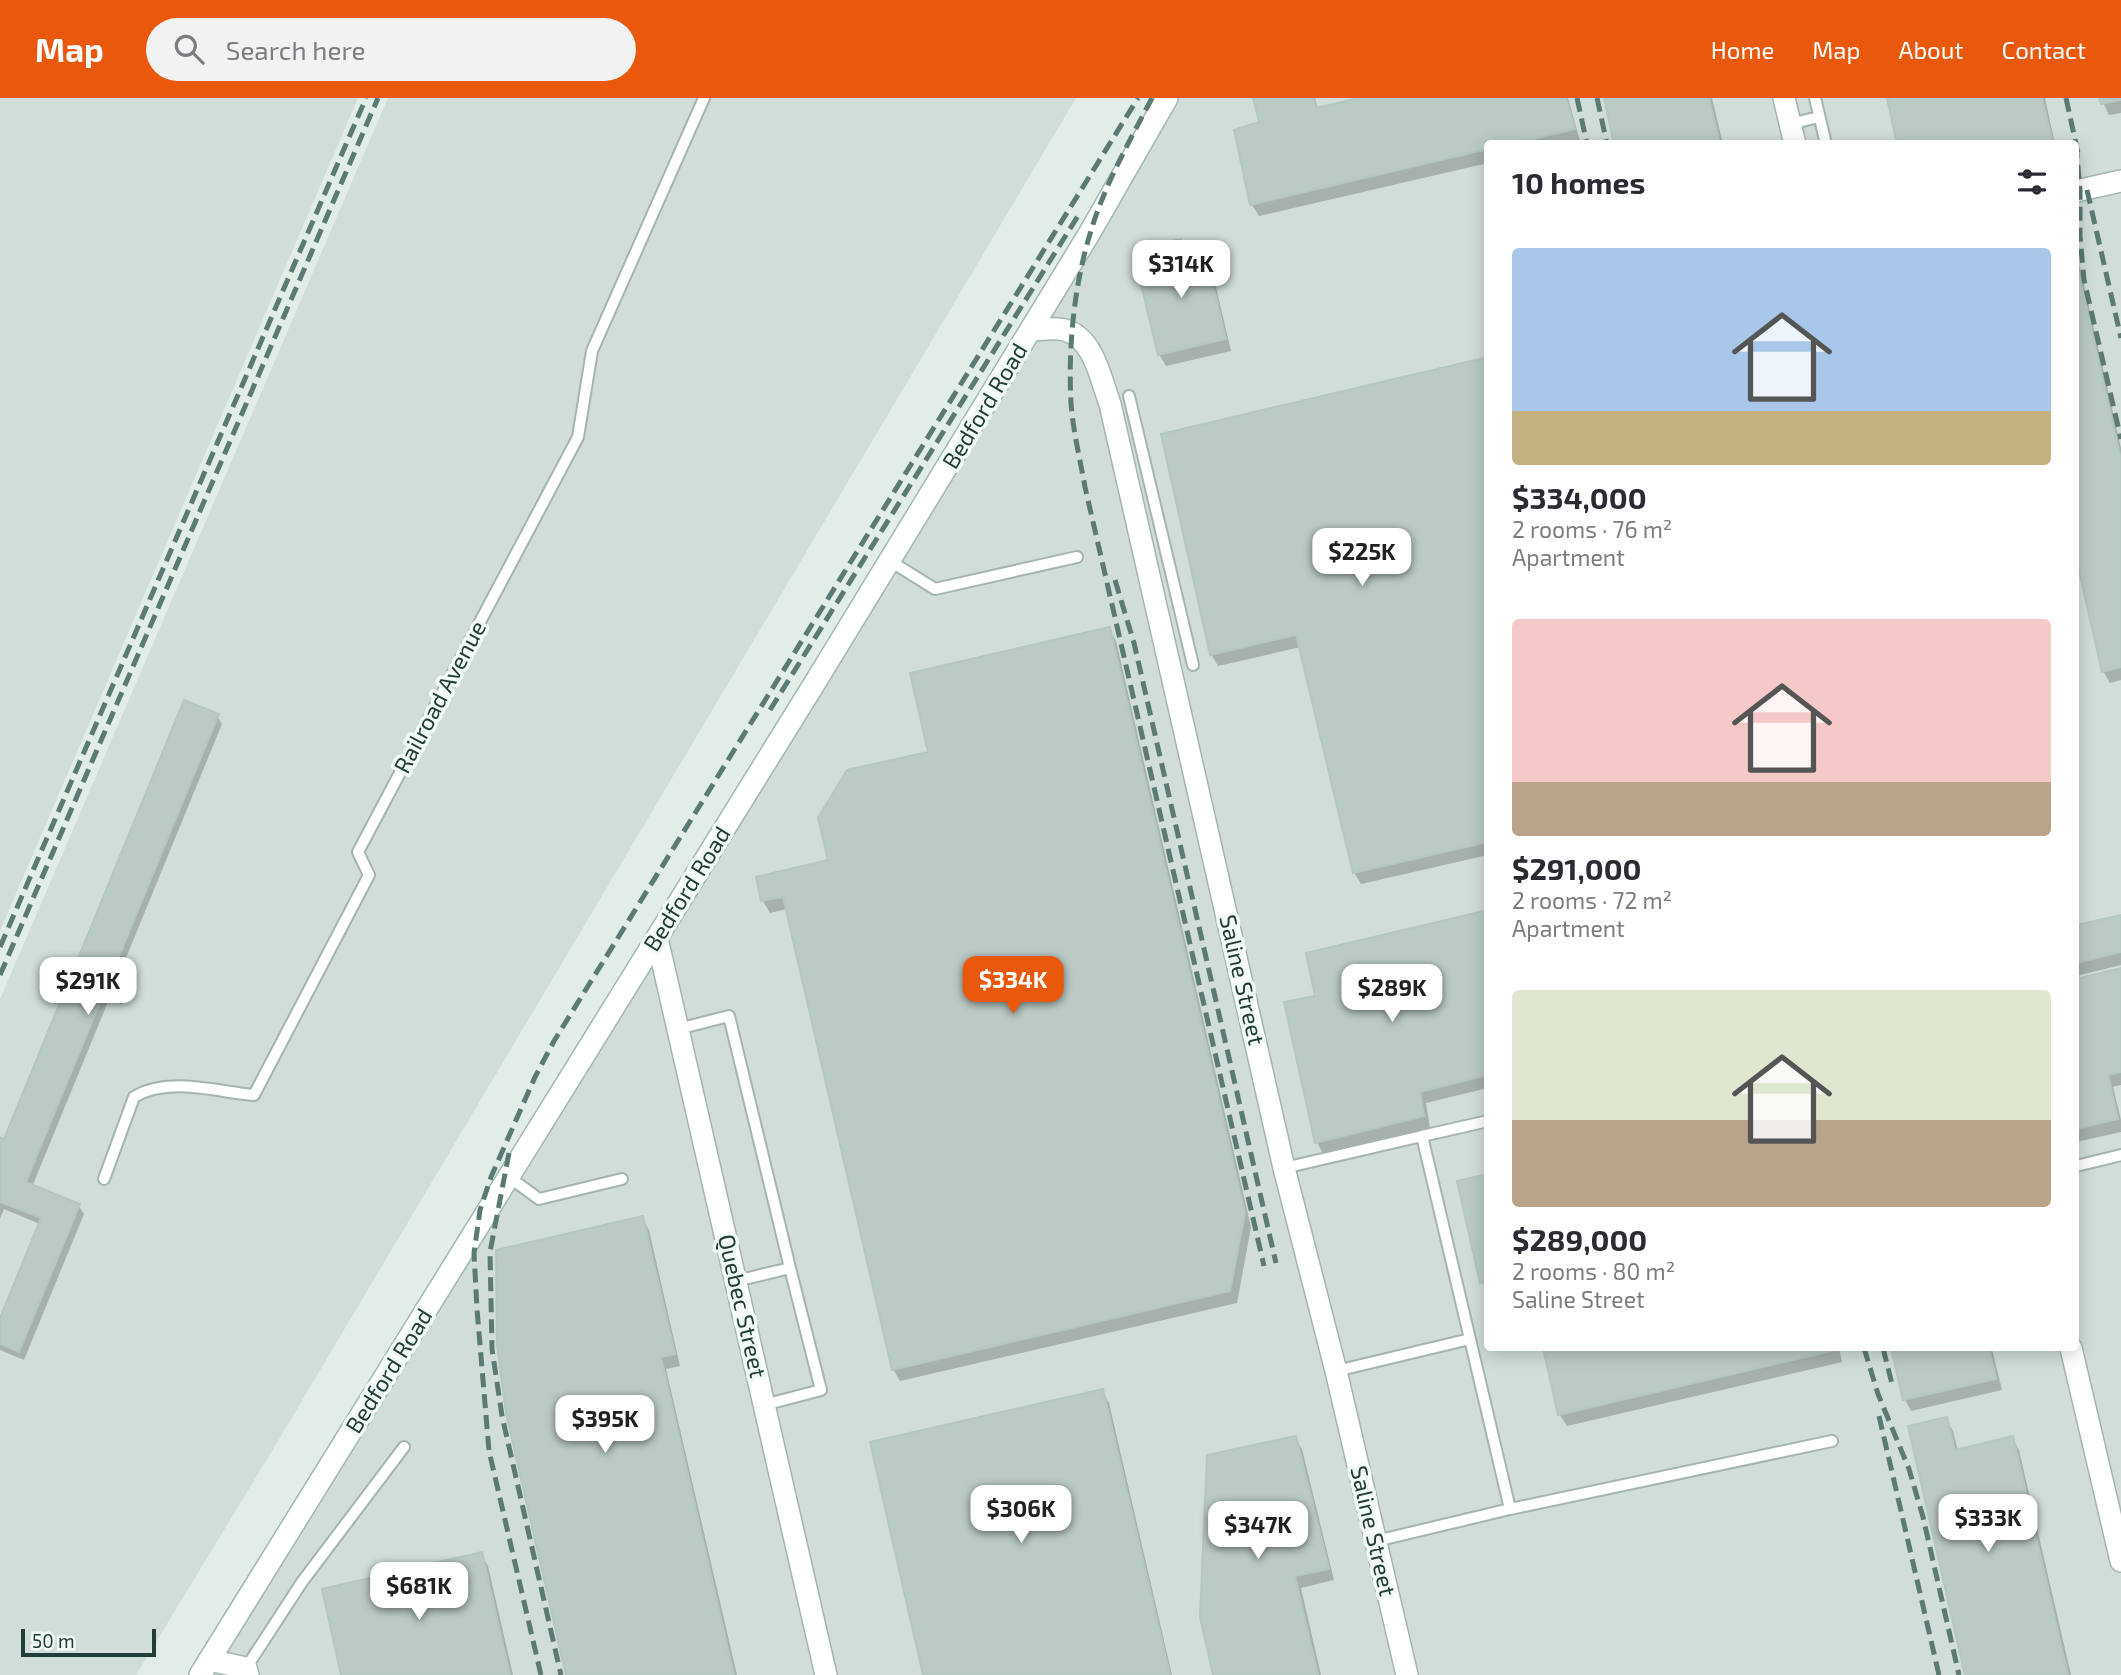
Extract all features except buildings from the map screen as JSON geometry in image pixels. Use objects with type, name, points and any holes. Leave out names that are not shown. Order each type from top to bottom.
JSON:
[{"type":"street","name":"Bedford Road","points":[[205,1668],[890,561],[1089,234],[1167,98]]},
{"type":"street","points":[[1784,98],[1792,134]]},
{"type":"street","points":[[2079,190],[2121,181]]},
{"type":"street","name":"Saline Street","points":[[1031,330],[1066,330],[1079,338],[1090,351],[1110,404],[1284,1168],[1336,1371],[1407,1675]]},
{"type":"street","name":"Quebec Street","points":[[657,938],[827,1675]]},
{"type":"street","points":[[2072,1351],[2121,1561]]},
{"type":"street","points":[[205,1668],[247,1671]]},
{"type":"lane","name":"Railroad Avenue","points":[[104,1179],[134,1097],[143,1091],[189,1085],[254,1095],[369,875],[358,852],[578,437],[592,351],[704,98]]},
{"type":"lane","points":[[1815,98],[1825,140]]},
{"type":"lane","points":[[1792,134],[1819,117]]},
{"type":"lane","points":[[1129,396],[1193,665]]},
{"type":"lane","points":[[890,561],[935,589],[1077,557]]},
{"type":"lane","points":[[1148,570],[1170,565]]},
{"type":"lane","points":[[678,1029],[729,1016],[821,1390],[764,1405]]},
{"type":"lane","points":[[1284,1168],[1484,1122]]},
{"type":"lane","points":[[1422,1136],[1510,1509]]},
{"type":"lane","points":[[2079,1165],[2121,1155]]},
{"type":"lane","points":[[509,1177],[539,1199],[622,1179]]},
{"type":"lane","points":[[736,1281],[790,1268]]},
{"type":"lane","points":[[1336,1371],[1469,1339]]},
{"type":"lane","points":[[1376,1541],[1510,1509],[1832,1441]]},
{"type":"lane","points":[[247,1671],[302,1582],[404,1447]]},
{"type":"shaded area","points":[[0,98],[358,98],[0,931]]},
{"type":"shaded area","points":[[388,98],[1076,98],[275,1446],[136,1675],[0,1675],[0,999]]},
{"type":"shaded area","points":[[1164,98],[2121,98],[2121,1675],[200,1675]]},
{"type":"railway","points":[[0,947],[366,98]]},
{"type":"railway","points":[[0,975],[378,98]]},
{"type":"railway","points":[[541,1675],[489,1451],[474,1253],[480,1210],[491,1177],[535,1077],[554,1041],[1138,98]]},
{"type":"railway","points":[[1152,98],[1110,181],[1084,254],[1071,339],[1072,414],[1085,487],[1264,1266]]},
{"type":"railway","points":[[1577,98],[1586,140]]},
{"type":"railway","points":[[1597,98],[1606,140]]},
{"type":"railway","points":[[2066,98],[2075,140]]},
{"type":"railway","points":[[2079,178],[2084,280],[2121,439]]},
{"type":"railway","points":[[2087,190],[2121,338]]},
{"type":"railway","points":[[770,710],[1081,211]]},
{"type":"railway","points":[[1115,580],[1134,643],[1276,1263]]},
{"type":"railway","points":[[509,1153],[490,1252],[492,1349],[502,1416],[561,1675]]},
{"type":"railway","points":[[1865,1351],[1878,1394],[1909,1469],[1923,1517],[1959,1675]]},
{"type":"railway","points":[[1884,1351],[1893,1388]]},
{"type":"railway","points":[[1879,1416],[1939,1675]]}]
